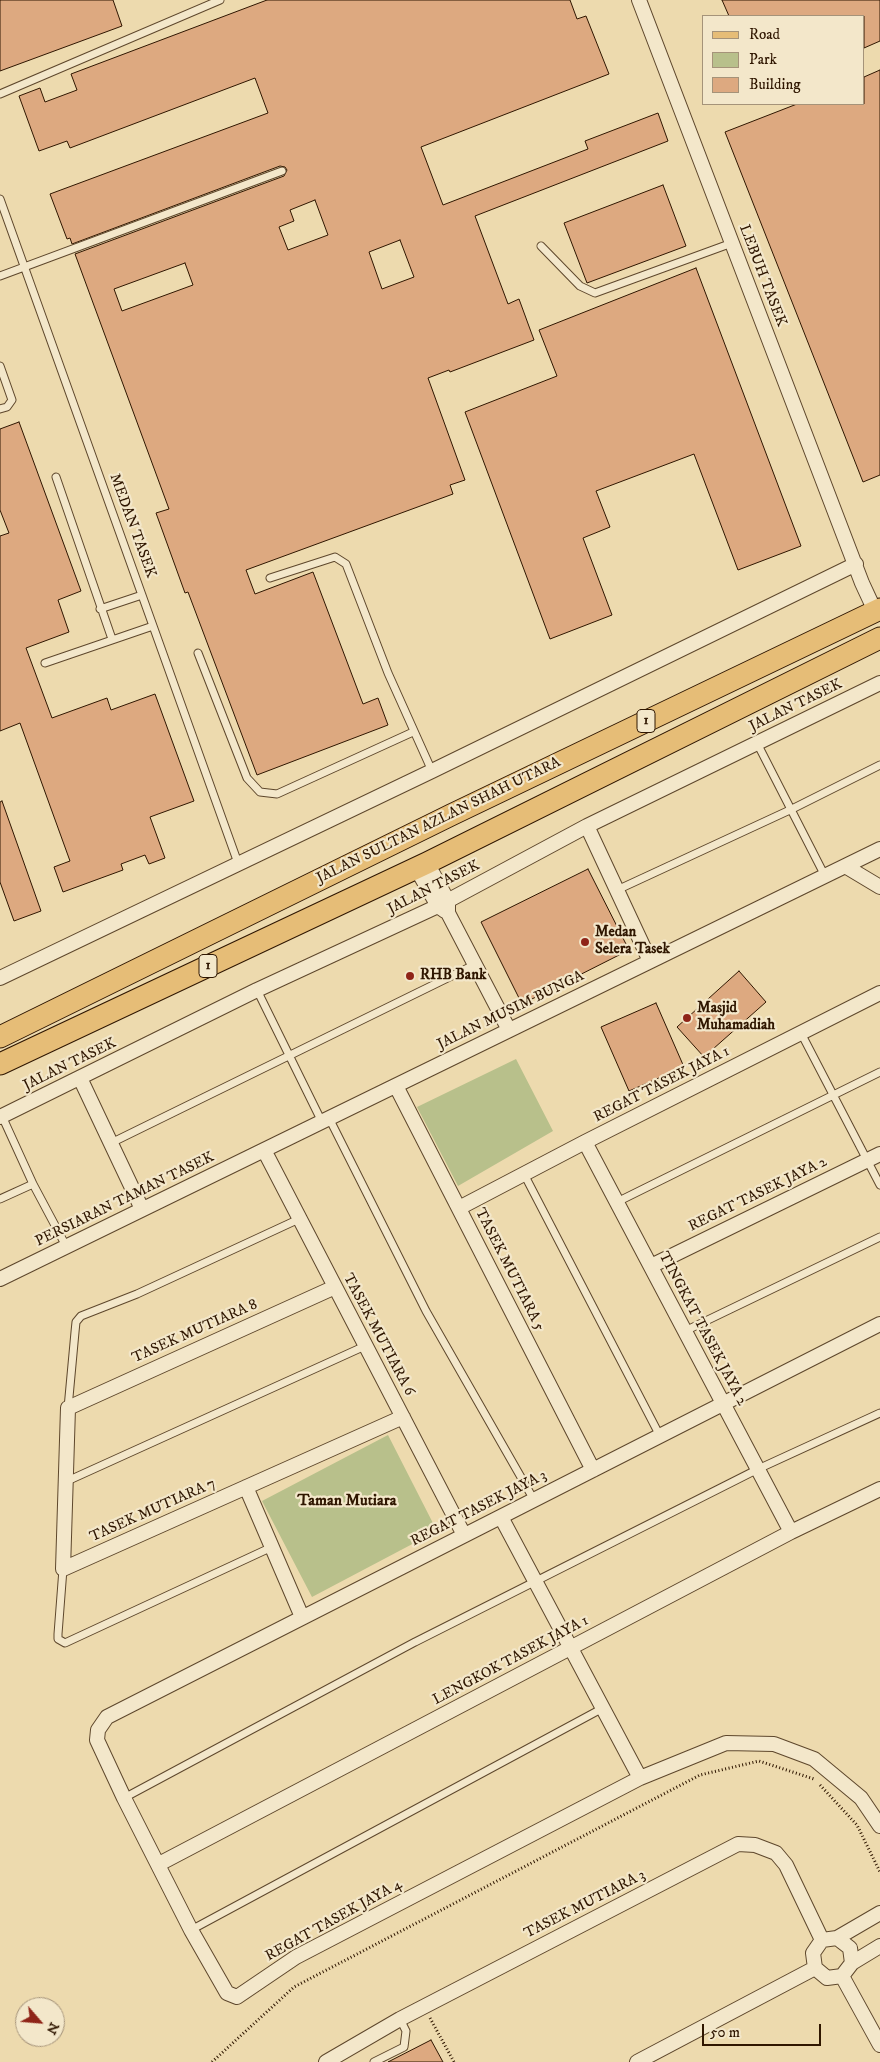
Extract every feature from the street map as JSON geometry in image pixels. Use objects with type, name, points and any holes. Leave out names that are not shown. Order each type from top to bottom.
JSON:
[{"type":"main road","name":"JALAN SULTAN AZLAN SHAH UTARA","points":[[0,1037],[451,815],[878,610]]},
{"type":"main road","name":"JALAN SULTAN AZLAN SHAH UTARA","points":[[0,1064],[420,863],[880,638]]},
{"type":"main road","points":[[334,872],[346,876],[404,853],[420,863],[428,835],[443,825],[451,815]]},
{"type":"street","name":"LEBUH TASEK","points":[[638,0],[862,583],[878,610]]},
{"type":"street","points":[[0,978],[432,771],[856,564]]},
{"type":"street","name":"JALAN TASEK","points":[[1,1117],[257,990],[445,907],[587,826],[880,683]]},
{"type":"street","points":[[587,826],[650,961]]},
{"type":"street","name":"JALAN MUSIM BUNGA","points":[[264,1150],[880,849]]},
{"type":"street","points":[[420,863],[509,1030]]},
{"type":"street","points":[[845,866],[880,887]]},
{"type":"street","name":"REGAT TASEK JAYA 1","points":[[459,1208],[880,993]]},
{"type":"street","points":[[80,1078],[142,1209]]},
{"type":"street","name":"TASEK MUTIARA 5","points":[[396,1086],[593,1470]]},
{"type":"street","name":"TINGKAT TASEK JAYA 2","points":[[585,1142],[790,1532]]},
{"type":"street","name":"PERSIARAN TAMAN TASEK","points":[[0,1278],[264,1150]]},
{"type":"street","name":"TASEK MUTIARA 6","points":[[264,1150],[464,1535]]},
{"type":"street","name":"REGAT TASEK JAYA 2","points":[[651,1266],[880,1154]]},
{"type":"street","name":"TASEK MUTIARA 8","points":[[68,1408],[334,1287]]},
{"type":"street","name":"REGAT TASEK JAYA 3","points":[[98,1730],[107,1717],[880,1324]]},
{"type":"street","points":[[63,1569],[68,1408]]},
{"type":"street","name":"TASEK MUTIARA 7","points":[[63,1569],[402,1416]]},
{"type":"street","points":[[246,1487],[302,1617]]},
{"type":"street","name":"LENGKOK TASEK JAYA 1","points":[[159,1864],[790,1532],[880,1489]]},
{"type":"street","points":[[501,1516],[640,1778],[726,1742],[774,1744],[814,1759],[861,1798],[880,1825]]},
{"type":"street","name":"REGAT TASEK JAYA 4","points":[[98,1730],[97,1740],[124,1798],[191,1930],[227,1993],[237,1997],[296,1957],[640,1778]]},
{"type":"street","name":"TASEK MUTIARA 3","points":[[326,2062],[400,2019],[738,1844],[755,1845],[776,1852],[786,1865],[822,1940]]},
{"type":"street","points":[[880,1913],[837,1938],[822,1940],[813,1953],[815,1968],[827,1978],[842,1976],[852,1963],[880,1946]]},
{"type":"street","points":[[837,1938],[850,1948],[852,1963]]},
{"type":"street","points":[[637,2062],[815,1968]]},
{"type":"street","points":[[842,1976],[880,2044]]},
{"type":"lane","points":[[0,94],[220,0]]},
{"type":"lane","points":[[0,276],[48,260],[282,171]]},
{"type":"lane","name":"MEDAN TASEK","points":[[0,199],[238,863]]},
{"type":"lane","points":[[541,246],[580,286],[595,293],[732,243]]},
{"type":"lane","points":[[0,366],[12,400],[7,407],[0,409]]},
{"type":"lane","points":[[56,477],[112,640]]},
{"type":"lane","points":[[270,578],[335,558],[346,564],[413,732],[432,771]]},
{"type":"lane","points":[[100,609],[142,595]]},
{"type":"lane","points":[[45,663],[153,626]]},
{"type":"lane","points":[[198,653],[247,778],[260,792],[277,794],[413,732]]},
{"type":"lane","points":[[758,742],[825,876]]},
{"type":"lane","points":[[617,890],[792,809],[880,765]]},
{"type":"lane","points":[[111,1143],[474,965]]},
{"type":"lane","points":[[257,990],[288,1055],[326,1120],[426,1310],[534,1500]]},
{"type":"lane","points":[[801,1033],[880,1185]]},
{"type":"lane","points":[[617,1202],[880,1072]]},
{"type":"lane","points":[[1,1117],[33,1184],[66,1246]]},
{"type":"lane","points":[[524,1174],[660,1436]]},
{"type":"lane","points":[[0,1199],[33,1184]]},
{"type":"lane","points":[[68,1408],[76,1322],[81,1316],[137,1294],[299,1219]]},
{"type":"lane","points":[[685,1331],[880,1237]]},
{"type":"lane","points":[[66,1482],[365,1346]]},
{"type":"lane","points":[[124,1798],[415,1642],[758,1469],[880,1412]]},
{"type":"lane","points":[[63,1569],[58,1639],[65,1643],[272,1547]]},
{"type":"lane","points":[[191,1930],[603,1708]]},
{"type":"lane","points":[[374,2062],[404,2047],[406,2030],[400,2019]]},
{"type":"path","points":[[212,2062],[294,1987],[700,1774],[759,1761],[815,1780],[857,1825],[880,1872]]},
{"type":"path","points":[[423,2007],[454,2062]]},
{"type":"green space","points":[[516,1059],[553,1131],[458,1186],[417,1107]]},
{"type":"green space","points":[[388,1435],[437,1531],[312,1597],[262,1501]]},
{"type":"building","points":[[0,0],[113,0],[122,26],[0,71]]},
{"type":"building","points":[[267,0],[570,0],[577,19],[586,16],[609,74],[421,147],[443,205],[588,149],[585,141],[658,113],[668,141],[475,216],[508,304],[519,299],[534,340],[450,372],[449,370],[428,378],[465,480],[450,485],[453,494],[246,570],[255,594],[313,572],[363,704],[378,698],[388,725],[257,775],[188,592],[185,593],[156,513],[169,509],[75,254],[284,176],[287,170],[285,167],[280,166],[72,244],[70,238],[67,239],[50,194],[268,113],[255,78],[70,148],[67,141],[39,151],[19,96],[40,88],[45,102],[77,90],[71,74]],"holes":[[[315,200],[328,235],[288,250],[279,227],[294,221],[290,210]],[[400,240],[414,277],[382,289],[369,252]],[[185,263],[193,285],[122,311],[114,289]]]},
{"type":"building","points":[[722,0],[880,0],[880,41],[865,48],[865,15],[729,15]]},
{"type":"building","points":[[880,70],[880,475],[863,482],[725,132],[794,105],[865,105],[865,77]]},
{"type":"building","points":[[663,185],[686,246],[587,283],[564,223]]},
{"type":"building","points":[[696,268],[801,546],[738,570],[694,454],[596,491],[610,527],[583,538],[612,615],[550,639],[465,412],[557,376],[539,330]]},
{"type":"building","points":[[19,422],[81,591],[58,600],[69,632],[26,648],[52,718],[107,698],[111,710],[155,694],[194,801],[150,817],[165,858],[149,864],[145,855],[121,864],[123,870],[63,892],[54,867],[70,861],[20,723],[0,731],[0,536],[9,533],[0,510],[0,429]]},
{"type":"building","points":[[2,801],[41,911],[14,921],[0,882],[0,802]]},
{"type":"building","name":"Medan Selera Tasek","points":[[588,869],[629,950],[522,1004],[481,922]]},
{"type":"building","points":[[739,971],[766,1002],[704,1057],[677,1027]]},
{"type":"building","points":[[656,1003],[684,1067],[629,1091],[601,1027]]},
{"type":"building","points":[[431,2040],[443,2062],[388,2062]]},
{"type":"place","name":"Medan Selera Tasek","points":[[585,942]]},
{"type":"place","name":"RHB Bank","points":[[410,976]]},
{"type":"place","name":"Masjid Muhamadiah","points":[[687,1018]]},
{"type":"district","name":"Taman Mutiara","points":[[348,1502]]}]
